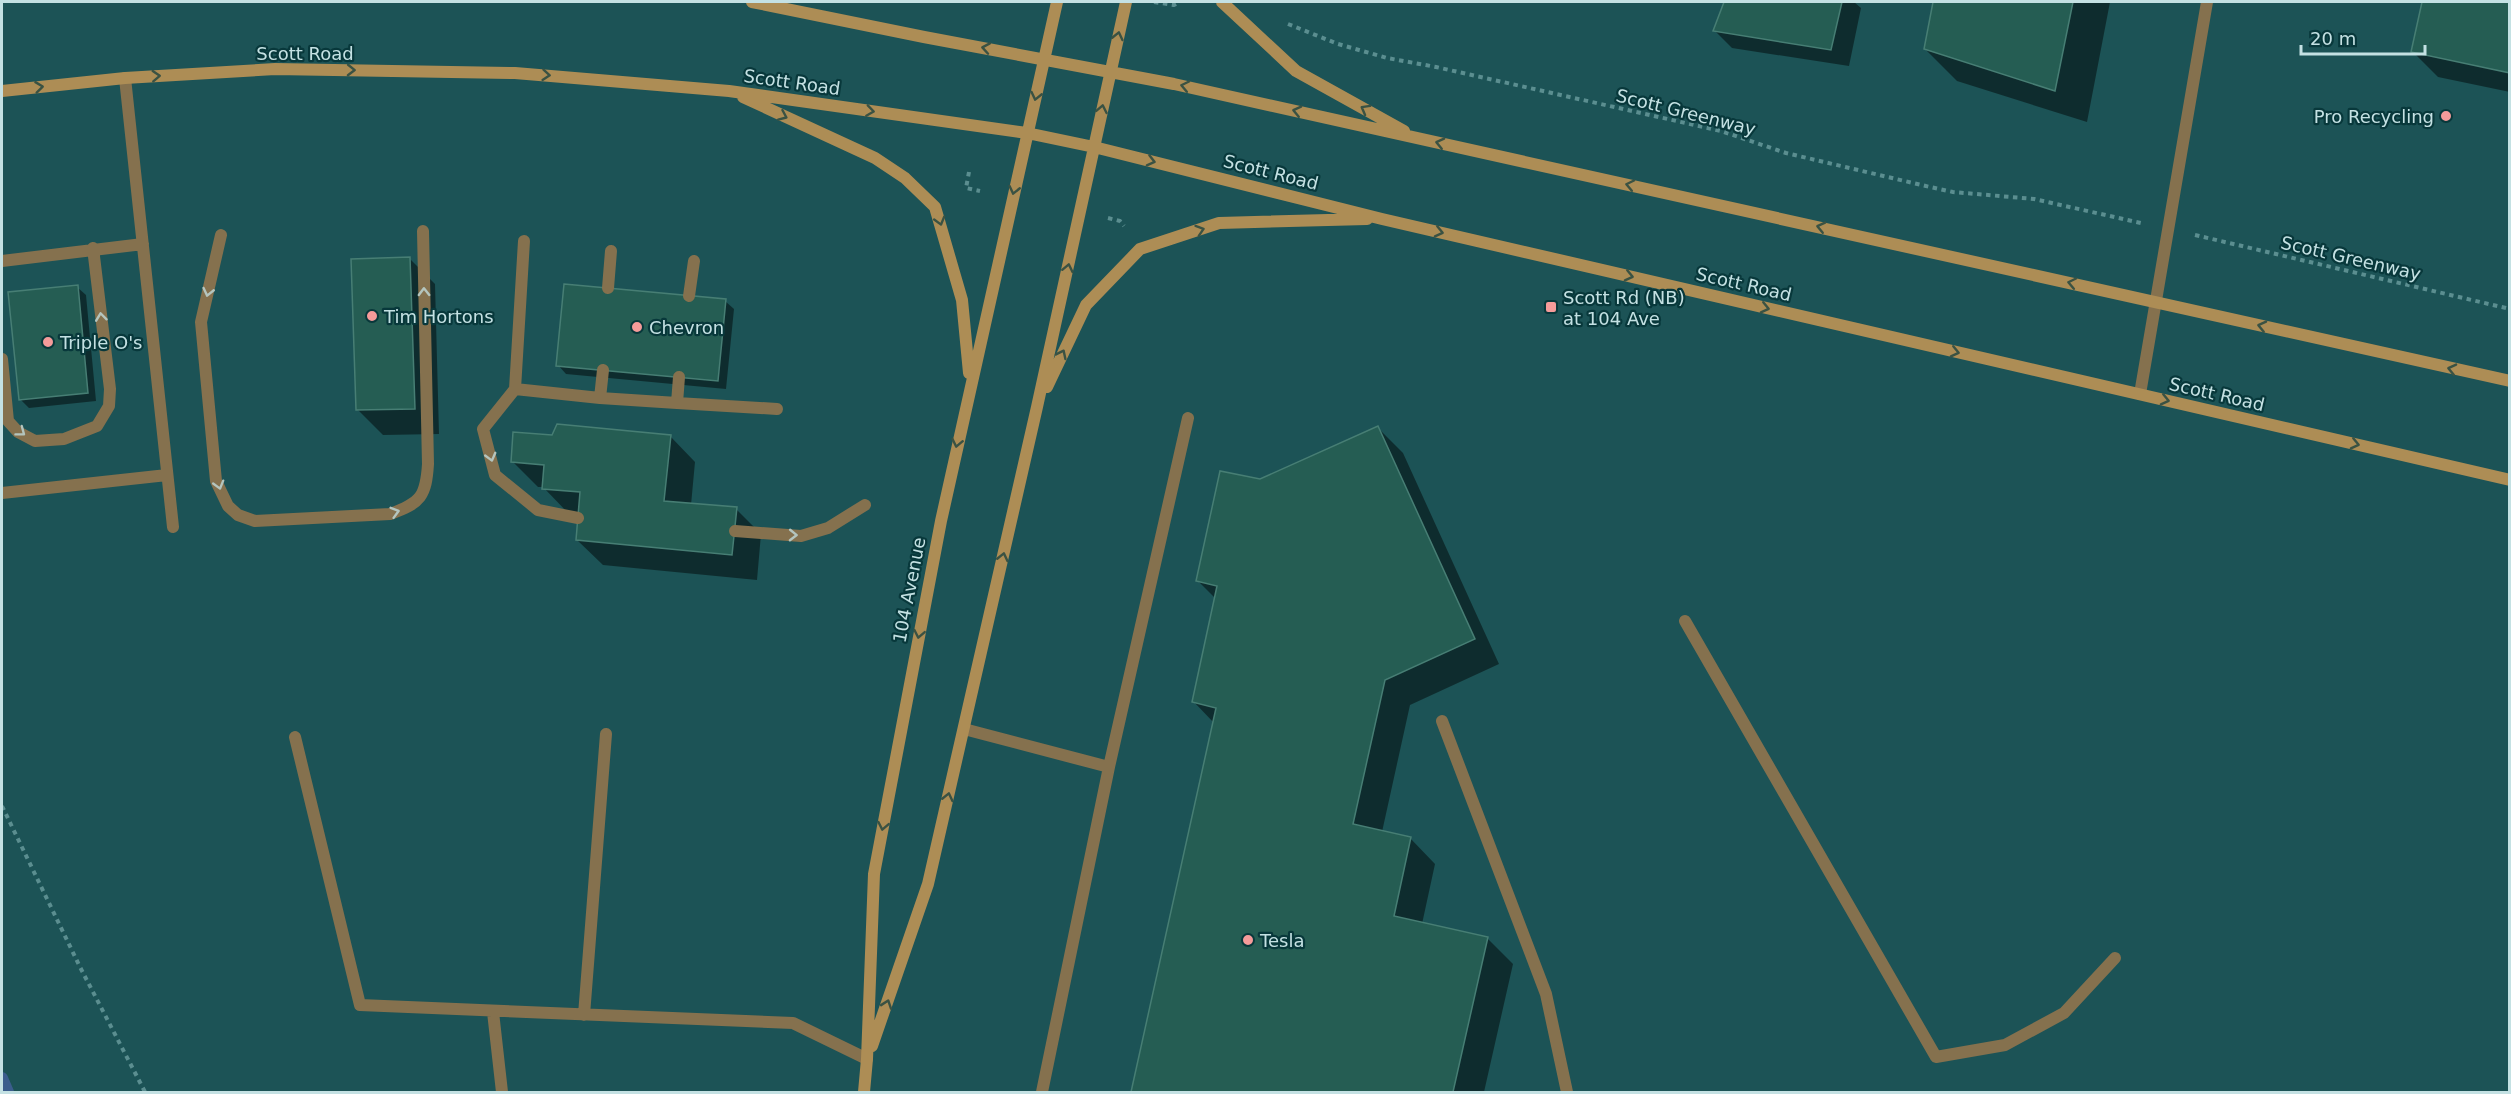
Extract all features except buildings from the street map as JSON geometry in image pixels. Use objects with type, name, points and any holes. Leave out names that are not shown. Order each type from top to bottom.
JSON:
[{"type":"main road","points":[[752,2],[1109,71],[1416,137],[2510,381]]},
{"type":"main road","name":"104 Avenue","points":[[864,1092],[874,874],[940,521],[1057,2]]},
{"type":"main road","name":"104 Avenue","points":[[867,1059],[928,884],[1037,407],[1126,2]]},
{"type":"main road","points":[[1222,2],[1296,70],[1416,137]]},
{"type":"main road","name":"Scott Road","points":[[2,91],[125,78],[274,69],[515,73],[729,91],[1027,133],[1094,147],[1382,219],[2510,480]]},
{"type":"main road","points":[[729,91],[875,158],[904,178],[936,207],[962,300],[970,386]]},
{"type":"main road","points":[[1037,407],[1086,305],[1140,249],[1219,223],[1382,219]]},
{"type":"lane","points":[[2140,394],[2207,2]]},
{"type":"lane","points":[[125,78],[172,527]]},
{"type":"lane","points":[[221,235],[201,322],[216,481],[228,506],[238,515],[255,521],[390,514],[407,508],[420,499],[427,487],[423,231]]},
{"type":"lane","points":[[524,241],[515,389],[483,429],[495,475],[538,510],[578,518]]},
{"type":"lane","points":[[2,261],[93,248],[143,244]]},
{"type":"lane","points":[[2,359],[8,421],[18,432],[35,441],[64,439],[97,426],[109,406],[110,389],[93,248]]},
{"type":"lane","points":[[608,288],[611,251]]},
{"type":"lane","points":[[689,296],[694,261]]},
{"type":"lane","points":[[600,398],[603,370]]},
{"type":"lane","points":[[677,403],[680,377]]},
{"type":"lane","points":[[515,389],[600,398],[777,409]]},
{"type":"lane","points":[[1042,1092],[1109,767],[1188,418]]},
{"type":"lane","points":[[2,493],[167,476]]},
{"type":"lane","points":[[735,531],[801,536],[828,528],[865,505]]},
{"type":"lane","points":[[1685,621],[1936,1057],[2005,1045],[2064,1013],[2115,958]]},
{"type":"lane","points":[[1442,721],[1546,994],[1567,1092]]},
{"type":"lane","points":[[964,729],[1109,767]]},
{"type":"lane","points":[[584,1015],[606,734]]},
{"type":"lane","points":[[295,737],[360,1005],[793,1023],[867,1059]]},
{"type":"lane","points":[[493,1012],[502,1092]]},
{"type":"path","points":[[1154,2],[1173,5],[1180,2]]},
{"type":"path","name":"Scott Greenway","points":[[1287,24],[1338,44],[1387,58],[1721,131],[1786,153],[1930,187],[1953,192],[2034,199],[2116,218]]},
{"type":"path","points":[[969,172],[966,188],[980,191]]},
{"type":"path","points":[[1108,218],[1120,221]]},
{"type":"path","name":"Scott Greenway","points":[[2186,233],[2510,309]]},
{"type":"path","points":[[2,806],[80,967],[145,1092]]},
{"type":"shaded area","points":[[2,2],[2509,2],[2509,1092],[2,1092]]},
{"type":"waterway","points":[[2,1078],[8,1092]]},
{"type":"place","name":"Pro Recycling","points":[[2446,116]]},
{"type":"place","name":"Scott Rd (NB) at 104 Ave","points":[[1551,307]]},
{"type":"place","name":"Tim Hortons","points":[[372,316]]},
{"type":"place","name":"Chevron","points":[[637,327]]},
{"type":"place","name":"Triple O's","points":[[48,342]]},
{"type":"place","name":"Tesla","points":[[1248,940]]}]
